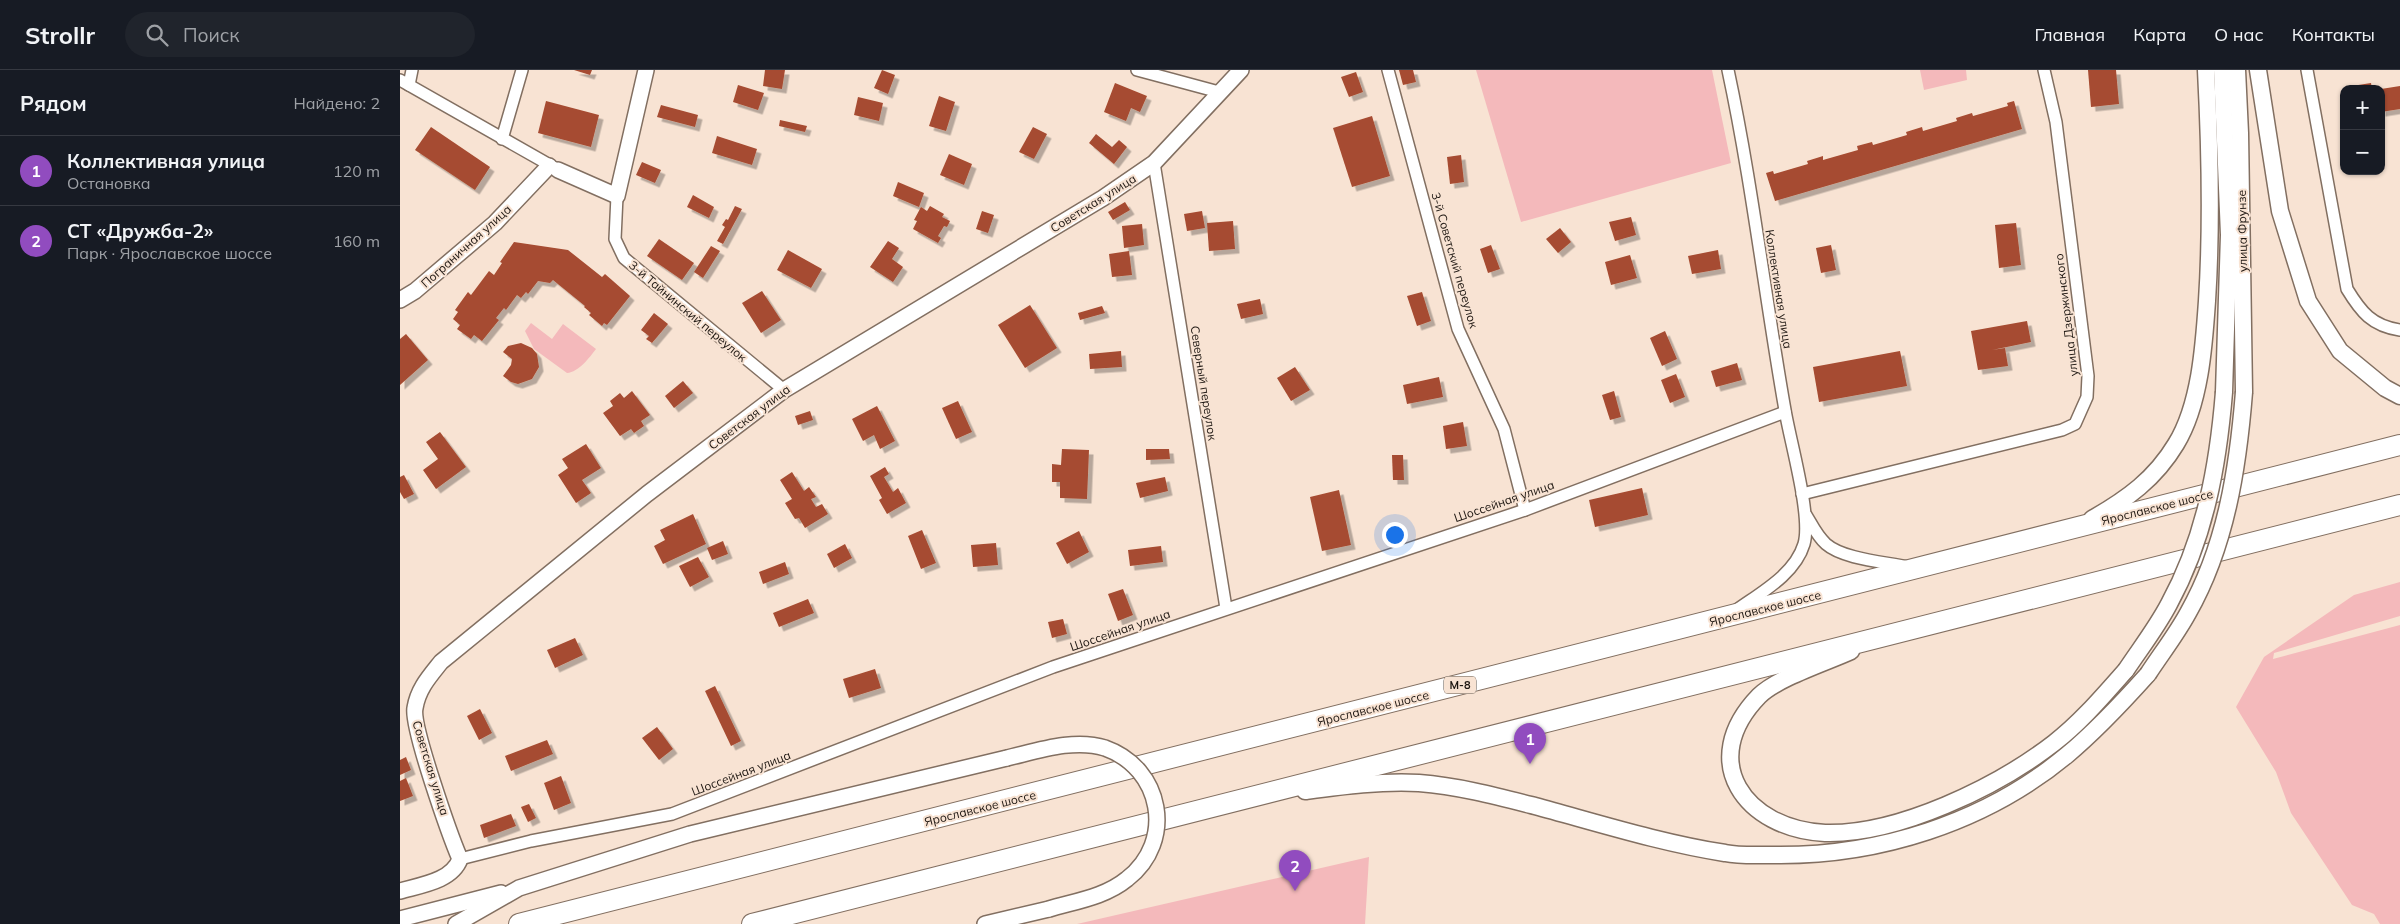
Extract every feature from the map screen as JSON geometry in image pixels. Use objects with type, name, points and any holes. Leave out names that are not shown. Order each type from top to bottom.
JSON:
[{"type":"highway","name":"Ярославское шоссе","points":[[519,924],[2400,445]]},
{"type":"highway","points":[[752,924],[2400,505]]},
{"type":"main road","points":[[2075,528],[2125,500],[2159,469],[2177,443],[2192,402],[2204,348],[2211,233],[2206,70]]},
{"type":"main road","name":"улица Фрунзе","points":[[1891,633],[1784,681],[1761,694],[1743,716],[1733,738],[1732,773],[1739,791],[1752,807],[1792,828],[1826,833],[1891,824],[1936,809],[1978,790],[2013,772],[2055,743],[2096,705],[2126,670],[2169,605],[2194,547],[2207,509],[2216,465],[2224,392],[2229,235],[2222,70]]},
{"type":"main road","name":"улица Фрунзе","points":[[1253,797],[1370,783],[1419,783],[1475,791],[1646,836],[1727,854],[1804,856],[1841,853],[1895,842],[1989,806],[2066,756],[2110,717],[2148,674],[2188,613],[2215,553],[2227,514],[2234,477],[2244,392],[2240,133],[2236,70]]},
{"type":"main road","points":[[2258,70],[2280,211],[2308,301],[2340,351],[2385,388],[2400,396]]},
{"type":"street","points":[[412,70],[404,83],[554,168],[617,196],[646,70]]},
{"type":"street","points":[[502,139],[522,70]]},
{"type":"street","points":[[1137,70],[1220,92]]},
{"type":"street","name":"Советская улица","points":[[460,859],[419,738],[414,710],[420,687],[441,662],[647,494],[784,390],[1103,198],[1154,163],[1241,70]]},
{"type":"street","name":"3-й Советский переулок","points":[[1388,70],[1458,328],[1504,429],[1525,510]]},
{"type":"street","name":"Коллективная улица","points":[[1725,618],[1774,584],[1792,565],[1800,554],[1805,542],[1805,512],[1785,412],[1740,126],[1728,70]]},
{"type":"street","name":"улица Дзержинского","points":[[1802,494],[2062,430],[2075,424],[2078,420],[2087,397],[2088,376],[2056,122],[2044,70]]},
{"type":"street","points":[[2307,70],[2347,289],[2361,312],[2386,328],[2400,330]]},
{"type":"street","name":"Северный переулок","points":[[1154,163],[1226,608]]},
{"type":"street","name":"Пограничная улица","points":[[400,300],[415,291],[495,223],[554,168]]},
{"type":"street","name":"3-й Тайнинский переулок","points":[[617,196],[615,239],[624,258],[784,390]]},
{"type":"street","name":"Шоссейная улица","points":[[460,859],[531,841],[672,814],[1053,667],[1525,510],[1785,412]]},
{"type":"street","name":"Коллективная улица","points":[[1805,512],[1816,533],[1826,544],[1841,552],[1917,569]]},
{"type":"street","points":[[400,919],[519,888],[690,834],[1007,758],[1077,744],[1104,748],[1128,760],[1145,780],[1156,802],[1158,826],[1153,847],[1137,869],[1127,879],[1102,894],[1050,909],[985,924]]},
{"type":"street","points":[[400,891],[450,874],[457,868],[460,859]]},
{"type":"street","points":[[456,924],[519,888]]},
{"type":"shaded area","points":[[1476,70],[1712,70],[1731,163],[1521,222]]},
{"type":"shaded area","points":[[1920,70],[1966,70],[1967,80],[1924,90]]},
{"type":"shaded area","points":[[531,323],[552,339],[563,324],[596,349],[580,367],[567,373],[534,349],[525,331]]},
{"type":"shaded area","points":[[2400,582],[2400,616],[2274,653],[2273,659],[2400,625],[2400,924],[2380,924],[2374,914],[2352,905],[2291,813],[2276,772],[2236,707],[2264,657],[2354,595]]},
{"type":"shaded area","points":[[1369,857],[1365,924],[1077,924]]},
{"type":"building","points":[[574,70],[592,70],[590,75]]},
{"type":"building","points":[[765,70],[785,70],[782,89],[763,86]]},
{"type":"building","points":[[882,70],[895,75],[888,94],[874,88]]},
{"type":"building","points":[[1399,70],[1413,70],[1416,82],[1403,85]]},
{"type":"building","points":[[2088,70],[2116,70],[2119,104],[2091,107]]},
{"type":"building","points":[[1356,72],[1363,92],[1349,97],[1341,77]]},
{"type":"building","points":[[1115,83],[1147,96],[1140,112],[1131,108],[1126,121],[1104,112]]},
{"type":"building","points":[[738,85],[764,93],[758,110],[733,102]]},
{"type":"building","points":[[2400,86],[2400,109],[2385,111],[2385,88]]},
{"type":"building","points":[[939,96],[955,102],[946,131],[929,126]]},
{"type":"building","points":[[858,97],[883,103],[879,121],[854,115]]},
{"type":"building","points":[[546,101],[599,115],[591,147],[538,133]]},
{"type":"building","points":[[2014,101],[2022,129],[1775,201],[1766,173],[1773,171],[1774,174],[1808,164],[1807,161],[1823,156],[1823,160],[1858,150],[1857,146],[1872,142],[1873,145],[1907,135],[1906,132],[1922,127],[1923,131],[1957,121],[1956,118],[1972,113],[1973,116],[2008,106],[2007,103]]},
{"type":"building","points":[[661,105],[698,115],[695,127],[657,117]]},
{"type":"building","points":[[1372,116],[1390,176],[1352,187],[1333,128]]},
{"type":"building","points":[[780,120],[807,126],[805,132],[779,126]]},
{"type":"building","points":[[431,127],[490,167],[475,190],[415,150]]},
{"type":"building","points":[[1033,127],[1047,134],[1034,159],[1019,152]]},
{"type":"building","points":[[1096,134],[1112,147],[1119,140],[1127,147],[1114,164],[1089,143]]},
{"type":"building","points":[[717,136],[757,149],[752,165],[712,153]]},
{"type":"building","points":[[949,154],[972,164],[964,185],[940,175]]},
{"type":"building","points":[[1461,155],[1464,182],[1450,184],[1447,157]]},
{"type":"building","points":[[642,162],[661,170],[655,183],[636,175]]},
{"type":"building","points":[[898,182],[924,193],[919,207],[893,196]]},
{"type":"building","points":[[693,195],[714,207],[709,218],[687,207]]},
{"type":"building","points":[[1125,202],[1130,210],[1113,220],[1108,212]]},
{"type":"building","points":[[735,206],[742,209],[723,244],[717,241],[725,227],[722,225],[726,219],[728,220]]},
{"type":"building","points":[[930,206],[944,214],[942,217],[950,221],[947,227],[944,226],[938,236],[941,238],[938,243],[913,229],[917,221],[914,220],[921,207],[927,211]]},
{"type":"building","points":[[982,211],[994,215],[988,233],[976,229]]},
{"type":"building","points":[[1202,211],[1205,228],[1187,231],[1184,214]]},
{"type":"building","points":[[1631,217],[1636,235],[1615,241],[1609,222]]},
{"type":"building","points":[[1233,221],[1235,249],[1209,251],[1207,223]]},
{"type":"building","points":[[2016,223],[2021,265],[1999,268],[1995,225]]},
{"type":"building","points":[[1142,224],[1144,245],[1124,248],[1122,226]]},
{"type":"building","points":[[1560,228],[1571,242],[1558,253],[1546,239]]},
{"type":"building","points":[[659,239],[694,263],[682,280],[647,256]]},
{"type":"building","points":[[888,241],[899,248],[892,259],[903,267],[893,282],[870,267]]},
{"type":"building","points":[[514,242],[568,250],[602,277],[605,274],[630,296],[607,325],[604,323],[602,326],[589,315],[591,313],[585,306],[553,280],[550,283],[538,281],[528,294],[526,292],[521,298],[517,295],[506,310],[504,308],[496,318],[499,320],[482,341],[474,335],[471,339],[457,329],[460,325],[453,319],[458,312],[455,310],[468,292],[471,295],[489,271],[494,275],[502,263],[500,262]]},
{"type":"building","points":[[1491,245],[1500,269],[1488,273],[1480,249]]},
{"type":"building","points":[[1831,245],[1836,270],[1821,273],[1816,248]]},
{"type":"building","points":[[711,246],[720,251],[703,278],[694,272]]},
{"type":"building","points":[[788,250],[822,269],[811,288],[777,270]]},
{"type":"building","points":[[1718,250],[1721,269],[1692,274],[1688,256]]},
{"type":"building","points":[[1129,251],[1132,275],[1112,277],[1109,254]]},
{"type":"building","points":[[1630,255],[1637,278],[1611,285],[1605,262]]},
{"type":"building","points":[[762,291],[781,320],[761,333],[742,303]]},
{"type":"building","points":[[1422,292],[1431,321],[1417,326],[1407,296]]},
{"type":"building","points":[[1260,299],[1263,314],[1241,319],[1237,304]]},
{"type":"building","points":[[1030,305],[1057,348],[1025,368],[998,325]]},
{"type":"building","points":[[1102,306],[1105,313],[1080,320],[1078,313]]},
{"type":"building","points":[[654,313],[668,324],[652,343],[646,339],[649,336],[641,330]]},
{"type":"building","points":[[2027,321],[2031,342],[1992,350],[2005,348],[2008,366],[1978,370],[1971,331]]},
{"type":"building","points":[[1665,331],[1677,359],[1662,366],[1650,338]]},
{"type":"building","points":[[406,334],[428,360],[400,385],[400,339]]},
{"type":"building","points":[[521,343],[532,348],[537,354],[539,367],[532,379],[518,384],[511,382],[503,376],[511,365],[512,359],[503,352],[508,346]]},
{"type":"building","points":[[1121,351],[1122,367],[1090,369],[1089,354]]},
{"type":"building","points":[[1900,351],[1907,386],[1819,402],[1813,367]]},
{"type":"building","points":[[1737,363],[1742,380],[1716,387],[1711,371]]},
{"type":"building","points":[[1295,367],[1310,390],[1291,401],[1277,378]]},
{"type":"building","points":[[1676,374],[1685,397],[1670,403],[1661,380]]},
{"type":"building","points":[[1439,377],[1443,397],[1407,404],[1403,385]]},
{"type":"building","points":[[683,381],[693,393],[674,408],[665,396]]},
{"type":"building","points":[[632,391],[650,415],[641,421],[644,426],[634,433],[631,429],[620,436],[603,413],[613,406],[610,401],[620,393],[624,398]]},
{"type":"building","points":[[1614,391],[1621,417],[1610,420],[1602,395]]},
{"type":"building","points":[[958,401],[972,432],[956,439],[942,408]]},
{"type":"building","points":[[877,406],[895,441],[880,449],[874,435],[863,441],[852,419]]},
{"type":"building","points":[[810,411],[813,420],[798,425],[795,416]]},
{"type":"building","points":[[1463,422],[1467,446],[1446,449],[1443,426]]},
{"type":"building","points":[[440,432],[466,467],[436,489],[423,470],[438,459],[426,442]]},
{"type":"building","points":[[586,444],[601,468],[582,480],[591,493],[576,503],[558,475],[568,468],[562,459]]},
{"type":"building","points":[[1062,449],[1089,450],[1087,499],[1060,498],[1060,482],[1052,482],[1052,464],[1061,465]]},
{"type":"building","points":[[1146,449],[1169,449],[1170,459],[1146,460]]},
{"type":"building","points":[[1392,455],[1403,455],[1404,480],[1393,480]]},
{"type":"building","points":[[885,467],[889,474],[884,477],[893,492],[898,488],[906,503],[887,514],[879,500],[882,498],[870,476]]},
{"type":"building","points":[[792,472],[804,491],[809,487],[816,497],[811,499],[816,507],[822,504],[828,514],[805,528],[799,518],[795,519],[785,503],[792,499],[780,480]]},
{"type":"building","points":[[404,475],[414,494],[404,499],[400,492],[400,477]]},
{"type":"building","points":[[1165,477],[1168,491],[1140,498],[1136,483]]},
{"type":"building","points":[[1642,488],[1648,515],[1595,527],[1589,500]]},
{"type":"building","points":[[1339,490],[1351,545],[1322,551],[1310,497]]},
{"type":"building","points":[[693,514],[706,544],[663,564],[654,546],[665,540],[660,530]]},
{"type":"building","points":[[922,530],[936,563],[921,569],[908,536]]},
{"type":"building","points":[[1079,531],[1089,552],[1067,564],[1056,543]]},
{"type":"building","points":[[723,541],[728,554],[712,560],[707,548]]},
{"type":"building","points":[[996,543],[998,565],[973,567],[971,545]]},
{"type":"building","points":[[845,544],[852,558],[834,568],[827,554]]},
{"type":"building","points":[[1161,546],[1163,562],[1130,566],[1128,550]]},
{"type":"building","points":[[698,557],[709,577],[690,587],[679,566]]},
{"type":"building","points":[[785,562],[789,574],[763,584],[759,572]]},
{"type":"building","points":[[1123,589],[1133,615],[1118,621],[1108,594]]},
{"type":"building","points":[[808,599],[814,613],[779,627],[773,613]]},
{"type":"building","points":[[1063,619],[1067,634],[1052,638],[1048,622]]},
{"type":"building","points":[[575,638],[583,655],[555,668],[547,650]]},
{"type":"building","points":[[875,669],[881,688],[849,698],[843,679]]},
{"type":"building","points":[[715,686],[741,741],[731,746],[705,691]]},
{"type":"building","points":[[480,709],[492,733],[479,740],[467,716]]},
{"type":"building","points":[[657,727],[673,749],[659,760],[642,738]]},
{"type":"building","points":[[547,740],[553,754],[511,771],[505,756]]},
{"type":"building","points":[[406,757],[411,770],[400,775],[400,760]]},
{"type":"building","points":[[561,776],[571,803],[554,810],[544,783]]},
{"type":"building","points":[[406,778],[413,796],[400,801],[400,781]]},
{"type":"building","points":[[529,804],[536,818],[528,822],[521,807]]},
{"type":"building","points":[[511,814],[516,826],[484,838],[480,825]]},
{"type":"place","name":"Коллективная улица","points":[[1530,764]]},
{"type":"place","name":"СТ «Дружба-2»","points":[[1295,891]]}]
